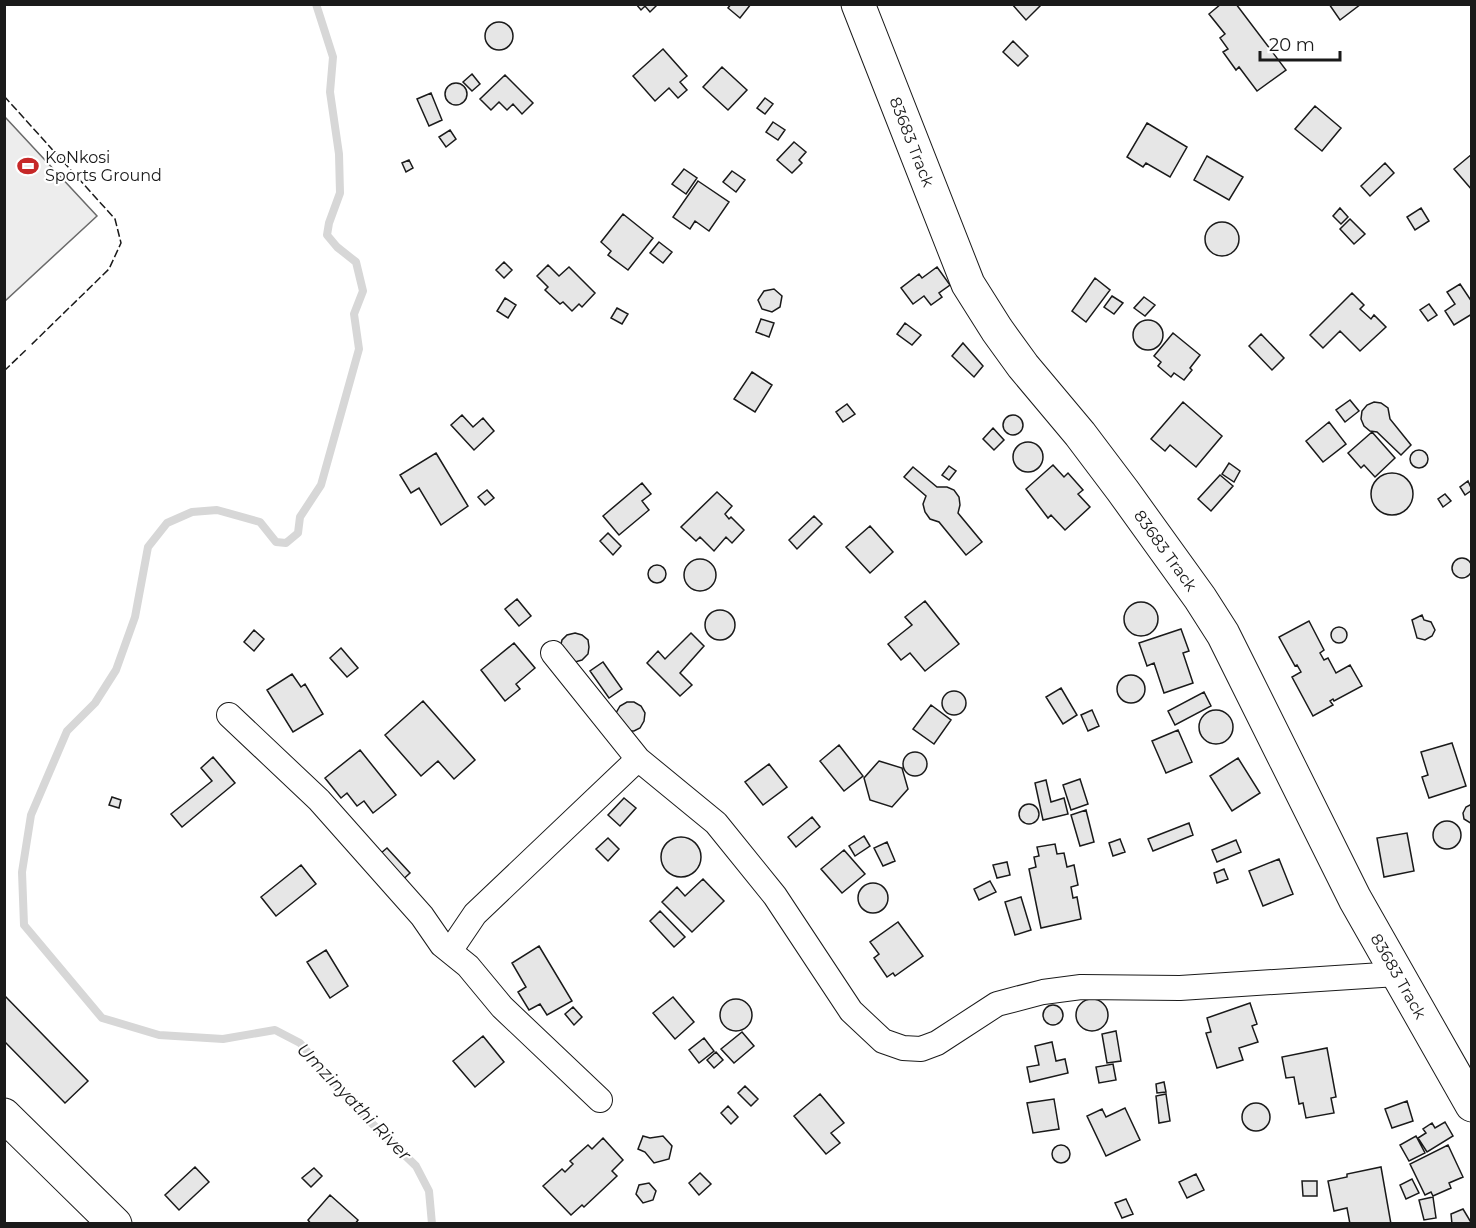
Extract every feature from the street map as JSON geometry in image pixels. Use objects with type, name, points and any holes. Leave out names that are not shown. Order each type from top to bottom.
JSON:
[{"type":"street","name":"83683 Track","points":[[858,4],[950,244],[968,284],[997,330],[1109,472],[1200,598],[1223,634],[1355,898],[1472,1105]]},
{"type":"street","points":[[553,653],[638,759],[716,824],[775,896],[851,1011],[883,1041],[903,1048],[921,1049],[937,1043],[997,1004],[1043,992],[1081,987],[1180,988],[1397,974]]},
{"type":"street","points":[[229,715],[319,800],[422,916],[442,945],[468,966],[502,1007],[600,1100]]},
{"type":"street","points":[[450,951],[475,914],[638,759]]},
{"type":"street","points":[[4,1115],[115,1224]]},
{"type":"shaded area","name":"KoNkosi Sports Ground","points":[[5,117],[97,216],[5,301]]},
{"type":"building","points":[[636,4],[658,4],[650,12],[645,6],[641,10]]},
{"type":"building","points":[[731,4],[751,4],[740,18],[728,8]]},
{"type":"building","points":[[1012,4],[1042,4],[1026,20]]},
{"type":"building","points":[[1221,4],[1236,4],[1286,70],[1257,91],[1239,67],[1236,70],[1223,52],[1228,49],[1220,38],[1225,34],[1209,14]]},
{"type":"building","points":[[1329,4],[1361,4],[1340,20]]},
{"type":"building","points":[[499,22],[509,26],[513,36],[509,46],[499,50],[489,46],[485,36],[489,26]]},
{"type":"building","points":[[1013,41],[1028,56],[1018,66],[1003,52]]},
{"type":"building","points":[[663,49],[687,76],[680,82],[687,90],[678,98],[669,88],[655,101],[633,76]]},
{"type":"building","points":[[722,67],[747,90],[728,110],[703,87]]},
{"type":"building","points":[[472,74],[480,84],[472,91],[463,82]]},
{"type":"building","points":[[505,75],[533,103],[522,114],[513,104],[507,110],[499,102],[491,110],[480,99]]},
{"type":"building","points":[[452,83],[460,83],[467,90],[467,98],[460,105],[452,105],[445,98],[445,90]]},
{"type":"building","points":[[431,93],[442,120],[429,126],[417,99]]},
{"type":"building","points":[[765,98],[773,104],[765,114],[757,108]]},
{"type":"building","points":[[1315,106],[1341,128],[1322,151],[1295,129]]},
{"type":"building","points":[[773,122],[785,130],[778,140],[766,132]]},
{"type":"building","points":[[1147,123],[1187,147],[1170,177],[1146,163],[1143,167],[1127,157]]},
{"type":"building","points":[[450,130],[456,139],[446,147],[439,137]]},
{"type":"building","points":[[794,142],[806,152],[799,160],[802,163],[792,173],[777,160]]},
{"type":"building","points":[[1472,154],[1472,190],[1454,169]]},
{"type":"building","points":[[1207,156],[1243,177],[1229,200],[1194,180]]},
{"type":"building","points":[[409,160],[413,168],[406,172],[402,163]]},
{"type":"building","points":[[1385,163],[1394,173],[1370,196],[1361,186]]},
{"type":"building","points":[[684,169],[697,178],[686,194],[672,184]]},
{"type":"building","points":[[732,171],[745,180],[736,192],[723,182]]},
{"type":"building","points":[[698,181],[729,202],[709,231],[695,221],[690,229],[673,217]]},
{"type":"building","points":[[1340,208],[1348,217],[1341,224],[1333,216]]},
{"type":"building","points":[[1421,208],[1429,221],[1415,230],[1407,217]]},
{"type":"building","points":[[623,214],[653,238],[628,270],[608,255],[611,251],[601,242]]},
{"type":"building","points":[[1350,219],[1365,234],[1354,244],[1340,229]]},
{"type":"building","points":[[1222,222],[1234,227],[1239,239],[1234,251],[1222,256],[1210,251],[1205,239],[1210,227]]},
{"type":"building","points":[[659,242],[672,252],[663,263],[650,253]]},
{"type":"building","points":[[504,262],[512,270],[504,278],[496,270]]},
{"type":"building","points":[[548,265],[559,276],[569,267],[595,293],[582,307],[579,304],[572,311],[563,302],[560,304],[545,290],[548,287],[537,276]]},
{"type":"building","points":[[937,267],[950,285],[939,293],[942,297],[931,305],[924,296],[913,304],[901,288],[919,274],[922,278]]},
{"type":"building","points":[[1095,278],[1110,290],[1086,322],[1072,311]]},
{"type":"building","points":[[1460,284],[1472,302],[1472,314],[1454,325],[1445,311],[1455,304],[1447,292]]},
{"type":"building","points":[[774,289],[782,296],[780,307],[772,312],[762,309],[758,300],[764,291]]},
{"type":"building","points":[[1352,293],[1364,305],[1360,309],[1371,319],[1374,315],[1386,327],[1360,351],[1340,331],[1323,348],[1310,335]]},
{"type":"building","points":[[1112,296],[1123,303],[1114,314],[1104,307]]},
{"type":"building","points":[[1144,297],[1155,305],[1145,316],[1134,308]]},
{"type":"building","points":[[505,298],[516,305],[508,318],[497,311]]},
{"type":"building","points":[[1429,304],[1437,315],[1428,321],[1420,310]]},
{"type":"building","points":[[617,308],[628,314],[622,324],[611,318]]},
{"type":"building","points":[[761,319],[774,323],[769,337],[756,332]]},
{"type":"building","points":[[1148,320],[1159,324],[1163,335],[1159,346],[1148,350],[1137,346],[1133,335],[1137,324]]},
{"type":"building","points":[[905,323],[921,335],[912,345],[897,334]]},
{"type":"building","points":[[1173,333],[1200,355],[1184,380],[1174,373],[1171,377],[1158,366],[1161,362],[1154,356]]},
{"type":"building","points":[[1261,334],[1284,358],[1272,370],[1249,346]]},
{"type":"building","points":[[963,343],[983,366],[974,377],[952,356]]},
{"type":"building","points":[[752,372],[772,385],[755,412],[734,399]]},
{"type":"building","points":[[1350,400],[1359,411],[1345,422],[1336,410]]},
{"type":"building","points":[[1183,402],[1222,436],[1196,467],[1170,445],[1165,451],[1151,439]]},
{"type":"building","points":[[1374,402],[1381,403],[1388,408],[1390,419],[1411,445],[1401,455],[1377,432],[1370,431],[1364,426],[1361,419],[1362,411]]},
{"type":"building","points":[[847,404],[855,414],[843,422],[836,412]]},
{"type":"building","points":[[462,415],[473,427],[483,418],[494,431],[474,450],[451,425]]},
{"type":"building","points":[[1009,415],[1017,415],[1023,421],[1023,429],[1017,435],[1009,435],[1003,429],[1003,421]]},
{"type":"building","points":[[1329,422],[1346,444],[1323,462],[1306,441]]},
{"type":"building","points":[[993,428],[1004,440],[994,450],[983,439]]},
{"type":"building","points":[[1372,432],[1395,458],[1375,477],[1364,465],[1361,468],[1348,453]]},
{"type":"building","points":[[1028,442],[1039,446],[1043,457],[1039,468],[1028,472],[1017,468],[1013,457],[1017,446]]},
{"type":"building","points":[[1419,450],[1425,453],[1428,459],[1425,465],[1419,468],[1413,465],[1410,459],[1413,453]]},
{"type":"building","points":[[436,453],[468,506],[441,525],[419,488],[411,493],[400,475]]},
{"type":"building","points":[[1229,463],[1240,471],[1234,482],[1222,474]]},
{"type":"building","points":[[1053,465],[1064,477],[1068,473],[1083,490],[1078,494],[1090,507],[1065,530],[1051,515],[1048,518],[1026,489]]},
{"type":"building","points":[[949,466],[956,471],[949,480],[942,475]]},
{"type":"building","points":[[913,467],[937,487],[954,490],[959,497],[958,513],[982,542],[966,555],[939,522],[930,519],[925,512],[923,504],[926,496],[904,477]]},
{"type":"building","points":[[1392,473],[1407,479],[1413,494],[1407,509],[1392,515],[1377,509],[1371,494],[1377,479]]},
{"type":"building","points":[[1220,475],[1233,486],[1211,511],[1198,499]]},
{"type":"building","points":[[1468,481],[1472,490],[1465,495],[1460,487]]},
{"type":"building","points":[[642,483],[651,494],[642,501],[649,510],[619,535],[603,516]]},
{"type":"building","points":[[487,490],[494,498],[485,505],[478,497]]},
{"type":"building","points":[[717,492],[732,506],[725,514],[744,530],[732,543],[726,537],[714,551],[700,537],[696,541],[681,527]]},
{"type":"building","points":[[1445,494],[1451,501],[1443,507],[1438,499]]},
{"type":"building","points":[[814,516],[822,524],[797,549],[789,540]]},
{"type":"building","points":[[870,526],[893,552],[870,573],[846,547]]},
{"type":"building","points":[[608,533],[621,546],[613,555],[600,541]]},
{"type":"building","points":[[1458,558],[1466,558],[1472,564],[1472,572],[1466,578],[1458,578],[1452,572],[1452,564]]},
{"type":"building","points":[[700,559],[711,564],[716,575],[711,586],[700,591],[689,586],[684,575],[689,564]]},
{"type":"building","points":[[653,565],[661,565],[666,570],[664,581],[653,583],[648,578],[648,570]]},
{"type":"building","points":[[517,599],[531,616],[519,626],[505,609]]},
{"type":"building","points":[[925,601],[959,644],[925,671],[910,653],[901,660],[888,644],[912,625],[905,617]]},
{"type":"building","points":[[1141,602],[1153,607],[1158,619],[1153,631],[1141,636],[1129,631],[1124,619],[1129,607]]},
{"type":"building","points":[[720,610],[731,614],[735,625],[731,636],[720,640],[709,636],[705,625],[709,614]]},
{"type":"building","points":[[1422,615],[1424,620],[1431,622],[1435,630],[1432,636],[1425,640],[1417,638],[1412,620]]},
{"type":"building","points":[[1309,621],[1324,650],[1320,653],[1324,660],[1328,658],[1336,673],[1350,665],[1362,686],[1334,701],[1333,699],[1330,701],[1333,705],[1313,716],[1292,677],[1301,672],[1297,665],[1295,666],[1279,637]]},
{"type":"building","points":[[1339,627],[1345,629],[1347,635],[1345,641],[1339,643],[1333,641],[1331,635],[1333,629]]},
{"type":"building","points":[[1181,629],[1189,651],[1183,653],[1193,683],[1164,693],[1154,663],[1147,666],[1139,643]]},
{"type":"building","points":[[254,630],[264,639],[254,651],[244,642]]},
{"type":"building","points":[[575,633],[588,640],[589,647],[588,654],[582,660],[575,662],[560,648],[562,640],[567,635]]},
{"type":"building","points":[[691,633],[704,646],[680,673],[692,685],[680,696],[647,663],[658,651],[665,659]]},
{"type":"building","points":[[514,643],[535,668],[516,684],[520,689],[505,701],[481,670]]},
{"type":"building","points":[[341,648],[358,668],[347,677],[330,658]]},
{"type":"building","points":[[603,662],[622,689],[609,698],[590,671]]},
{"type":"building","points":[[292,674],[301,687],[305,684],[323,714],[293,732],[267,690]]},
{"type":"building","points":[[1131,675],[1141,679],[1145,689],[1141,699],[1131,703],[1121,699],[1117,689],[1121,679]]},
{"type":"building","points":[[1061,688],[1077,715],[1063,724],[1046,697]]},
{"type":"building","points":[[954,691],[963,694],[966,703],[963,712],[954,715],[945,712],[942,703],[945,694]]},
{"type":"building","points":[[1204,692],[1211,706],[1175,725],[1168,711]]},
{"type":"building","points":[[423,701],[475,760],[454,779],[438,761],[421,776],[385,735]]},
{"type":"building","points":[[627,702],[634,702],[641,706],[645,713],[640,728],[634,731],[626,731],[616,713],[620,706]]},
{"type":"building","points":[[931,705],[951,720],[934,744],[913,729]]},
{"type":"building","points":[[1092,710],[1099,726],[1088,731],[1081,715]]},
{"type":"building","points":[[1216,710],[1228,715],[1233,727],[1228,739],[1216,744],[1204,739],[1199,727],[1204,715]]},
{"type":"building","points":[[1178,730],[1192,762],[1166,773],[1152,741]]},
{"type":"building","points":[[1452,743],[1466,786],[1429,798],[1422,777],[1428,775],[1421,752]]},
{"type":"building","points":[[839,745],[863,776],[844,791],[820,761]]},
{"type":"building","points":[[360,750],[396,795],[373,813],[364,801],[357,806],[347,793],[341,798],[325,778]]},
{"type":"building","points":[[915,752],[924,755],[927,764],[924,773],[915,776],[906,773],[903,764],[906,755]]},
{"type":"building","points":[[213,757],[235,783],[182,827],[171,814],[212,781],[201,768]]},
{"type":"building","points":[[1238,758],[1260,793],[1232,811],[1210,776]]},
{"type":"building","points":[[879,761],[902,768],[908,789],[892,807],[870,800],[864,778]]},
{"type":"building","points":[[769,764],[787,787],[763,805],[745,782]]},
{"type":"building","points":[[1080,779],[1088,804],[1071,810],[1063,785]]},
{"type":"building","points":[[1046,780],[1051,802],[1064,798],[1068,814],[1043,820],[1035,783]]},
{"type":"building","points":[[112,797],[121,800],[119,808],[109,805]]},
{"type":"building","points":[[624,798],[636,808],[620,826],[608,815]]},
{"type":"building","points":[[1029,804],[1036,807],[1039,814],[1036,821],[1029,824],[1022,821],[1019,814],[1022,807]]},
{"type":"building","points":[[1472,804],[1472,824],[1464,819],[1463,813],[1466,807]]},
{"type":"building","points":[[1086,810],[1094,842],[1080,846],[1071,815]]},
{"type":"building","points":[[812,817],[820,827],[796,847],[788,837]]},
{"type":"building","points":[[1447,821],[1457,825],[1461,835],[1457,845],[1447,849],[1437,845],[1433,835],[1437,825]]},
{"type":"building","points":[[1189,823],[1193,835],[1153,851],[1148,839]]},
{"type":"building","points":[[1407,833],[1414,871],[1384,877],[1377,838]]},
{"type":"building","points":[[864,836],[870,846],[855,856],[849,846]]},
{"type":"building","points":[[681,837],[695,843],[701,857],[695,871],[681,877],[667,871],[661,857],[667,843]]},
{"type":"building","points":[[608,838],[619,849],[608,861],[596,849]]},
{"type":"building","points":[[1120,839],[1125,852],[1113,856],[1109,843]]},
{"type":"building","points":[[1236,840],[1241,852],[1217,862],[1212,850]]},
{"type":"building","points":[[887,842],[895,861],[883,866],[874,848]]},
{"type":"building","points":[[1055,844],[1057,854],[1064,853],[1067,867],[1074,865],[1078,885],[1071,887],[1073,898],[1077,897],[1081,919],[1041,928],[1029,869],[1036,867],[1034,857],[1039,856],[1037,847]]},
{"type":"building","points":[[387,848],[410,873],[397,885],[374,859]]},
{"type":"building","points":[[844,850],[865,874],[842,893],[821,869]]},
{"type":"building","points":[[1279,859],[1293,894],[1263,906],[1249,871]]},
{"type":"building","points":[[1007,862],[1010,875],[997,878],[993,865]]},
{"type":"building","points":[[301,865],[316,884],[276,916],[261,897]]},
{"type":"building","points":[[1224,869],[1228,879],[1217,883],[1214,873]]},
{"type":"building","points":[[703,879],[724,901],[692,932],[662,902],[677,887],[685,896]]},
{"type":"building","points":[[990,881],[996,892],[979,900],[974,889]]},
{"type":"building","points":[[873,883],[884,887],[888,898],[884,909],[873,913],[862,909],[858,898],[862,887]]},
{"type":"building","points":[[1021,897],[1031,930],[1015,935],[1005,902]]},
{"type":"building","points":[[660,911],[685,937],[674,947],[650,921]]},
{"type":"building","points":[[898,922],[923,956],[895,976],[893,973],[887,977],[874,958],[879,954],[870,942]]},
{"type":"building","points":[[539,946],[572,1001],[547,1015],[540,1004],[529,1010],[518,992],[526,987],[512,963]]},
{"type":"building","points":[[326,950],[348,986],[330,998],[307,962]]},
{"type":"building","points":[[4,995],[88,1081],[65,1103],[4,1041]]},
{"type":"building","points":[[673,997],[694,1022],[675,1039],[653,1013]]},
{"type":"building","points":[[736,999],[748,1003],[752,1015],[748,1027],[736,1031],[724,1027],[720,1015],[724,1003]]},
{"type":"building","points":[[1092,999],[1103,1004],[1108,1015],[1103,1026],[1092,1031],[1081,1026],[1076,1015],[1081,1004]]},
{"type":"building","points":[[1250,1003],[1257,1024],[1252,1026],[1258,1042],[1239,1048],[1243,1060],[1217,1068],[1206,1033],[1211,1032],[1207,1018]]},
{"type":"building","points":[[1053,1005],[1060,1008],[1063,1015],[1060,1022],[1053,1025],[1046,1022],[1043,1015],[1046,1008]]},
{"type":"building","points":[[573,1007],[582,1017],[574,1025],[565,1014]]},
{"type":"building","points":[[1116,1031],[1121,1061],[1107,1063],[1102,1034]]},
{"type":"building","points":[[742,1032],[754,1046],[734,1063],[721,1049]]},
{"type":"building","points":[[483,1036],[504,1062],[475,1087],[453,1061]]},
{"type":"building","points":[[704,1038],[714,1051],[699,1063],[689,1050]]},
{"type":"building","points":[[1052,1042],[1056,1061],[1065,1059],[1068,1073],[1030,1082],[1027,1067],[1039,1065],[1035,1046]]},
{"type":"building","points":[[1327,1048],[1336,1097],[1331,1098],[1334,1113],[1306,1118],[1303,1103],[1299,1104],[1294,1077],[1286,1078],[1282,1057]]},
{"type":"building","points":[[716,1052],[723,1060],[714,1068],[707,1060]]},
{"type":"building","points":[[1113,1064],[1116,1080],[1099,1083],[1096,1067]]},
{"type":"building","points":[[1164,1082],[1166,1092],[1157,1093],[1156,1084]]},
{"type":"building","points":[[745,1086],[758,1099],[751,1106],[738,1093]]},
{"type":"building","points":[[820,1094],[844,1123],[831,1133],[840,1143],[826,1154],[794,1116]]},
{"type":"building","points":[[1166,1094],[1170,1121],[1159,1123],[1156,1096]]},
{"type":"building","points":[[1054,1099],[1059,1129],[1033,1133],[1027,1103]]},
{"type":"building","points":[[1407,1101],[1413,1121],[1392,1128],[1385,1109]]},
{"type":"building","points":[[1256,1103],[1266,1107],[1270,1117],[1266,1127],[1256,1131],[1246,1127],[1242,1117],[1246,1107]]},
{"type":"building","points":[[728,1106],[738,1117],[731,1124],[721,1113]]},
{"type":"building","points":[[1125,1108],[1140,1140],[1106,1156],[1087,1116],[1102,1109],[1106,1117]]},
{"type":"building","points":[[1445,1122],[1453,1136],[1427,1152],[1418,1138],[1426,1133],[1423,1129],[1432,1123],[1435,1128]]},
{"type":"building","points":[[643,1136],[650,1138],[663,1136],[672,1146],[669,1159],[654,1163],[645,1152],[638,1149]]},
{"type":"building","points":[[1416,1136],[1425,1153],[1409,1161],[1400,1145]]},
{"type":"building","points":[[603,1138],[623,1160],[612,1171],[617,1176],[584,1207],[582,1205],[571,1215],[543,1186],[562,1169],[565,1172],[573,1164],[570,1161],[588,1145],[592,1149]]},
{"type":"building","points":[[1061,1145],[1067,1148],[1070,1154],[1067,1160],[1061,1163],[1055,1160],[1052,1154],[1055,1148]]},
{"type":"building","points":[[1448,1145],[1463,1177],[1449,1183],[1451,1188],[1433,1196],[1431,1192],[1425,1195],[1410,1164]]},
{"type":"building","points":[[195,1167],[209,1182],[179,1210],[165,1195]]},
{"type":"building","points":[[1381,1167],[1391,1224],[1350,1224],[1347,1208],[1334,1211],[1328,1181],[1347,1177],[1347,1174]]},
{"type":"building","points":[[314,1168],[322,1176],[311,1187],[302,1178]]},
{"type":"building","points":[[700,1173],[711,1184],[699,1195],[689,1183]]},
{"type":"building","points":[[1196,1174],[1204,1190],[1187,1198],[1179,1182]]},
{"type":"building","points":[[1412,1179],[1419,1193],[1406,1199],[1400,1185]]},
{"type":"building","points":[[1302,1181],[1317,1181],[1317,1196],[1303,1196]]},
{"type":"building","points":[[649,1183],[656,1191],[653,1200],[643,1203],[636,1194],[639,1185]]},
{"type":"building","points":[[330,1195],[358,1220],[355,1224],[311,1224],[308,1220]]},
{"type":"building","points":[[1433,1197],[1436,1218],[1424,1220],[1419,1200]]},
{"type":"building","points":[[1126,1199],[1133,1214],[1122,1218],[1115,1203]]},
{"type":"building","points":[[1463,1209],[1472,1224],[1452,1224],[1451,1214]]},
{"type":"waterway","name":"Umzinyathi River","points":[[316,4],[333,57],[330,92],[339,154],[340,193],[327,235],[337,247],[356,262],[363,291],[354,314],[359,349],[321,485],[300,517],[298,533],[286,543],[276,542],[260,522],[217,510],[192,512],[167,523],[148,547],[135,617],[116,670],[95,703],[67,731],[31,815],[22,872],[24,925],[102,1018],[159,1035],[223,1039],[275,1030],[300,1043],[357,1109],[416,1166],[429,1191],[432,1224]]},
{"type":"fence","points":[[4,96],[115,219],[121,243],[109,269],[30,346]]},
{"type":"fence","points":[[4,371],[26,350]]},
{"type":"place","name":"KoNkosi Sports Ground","points":[[28,166]]}]
